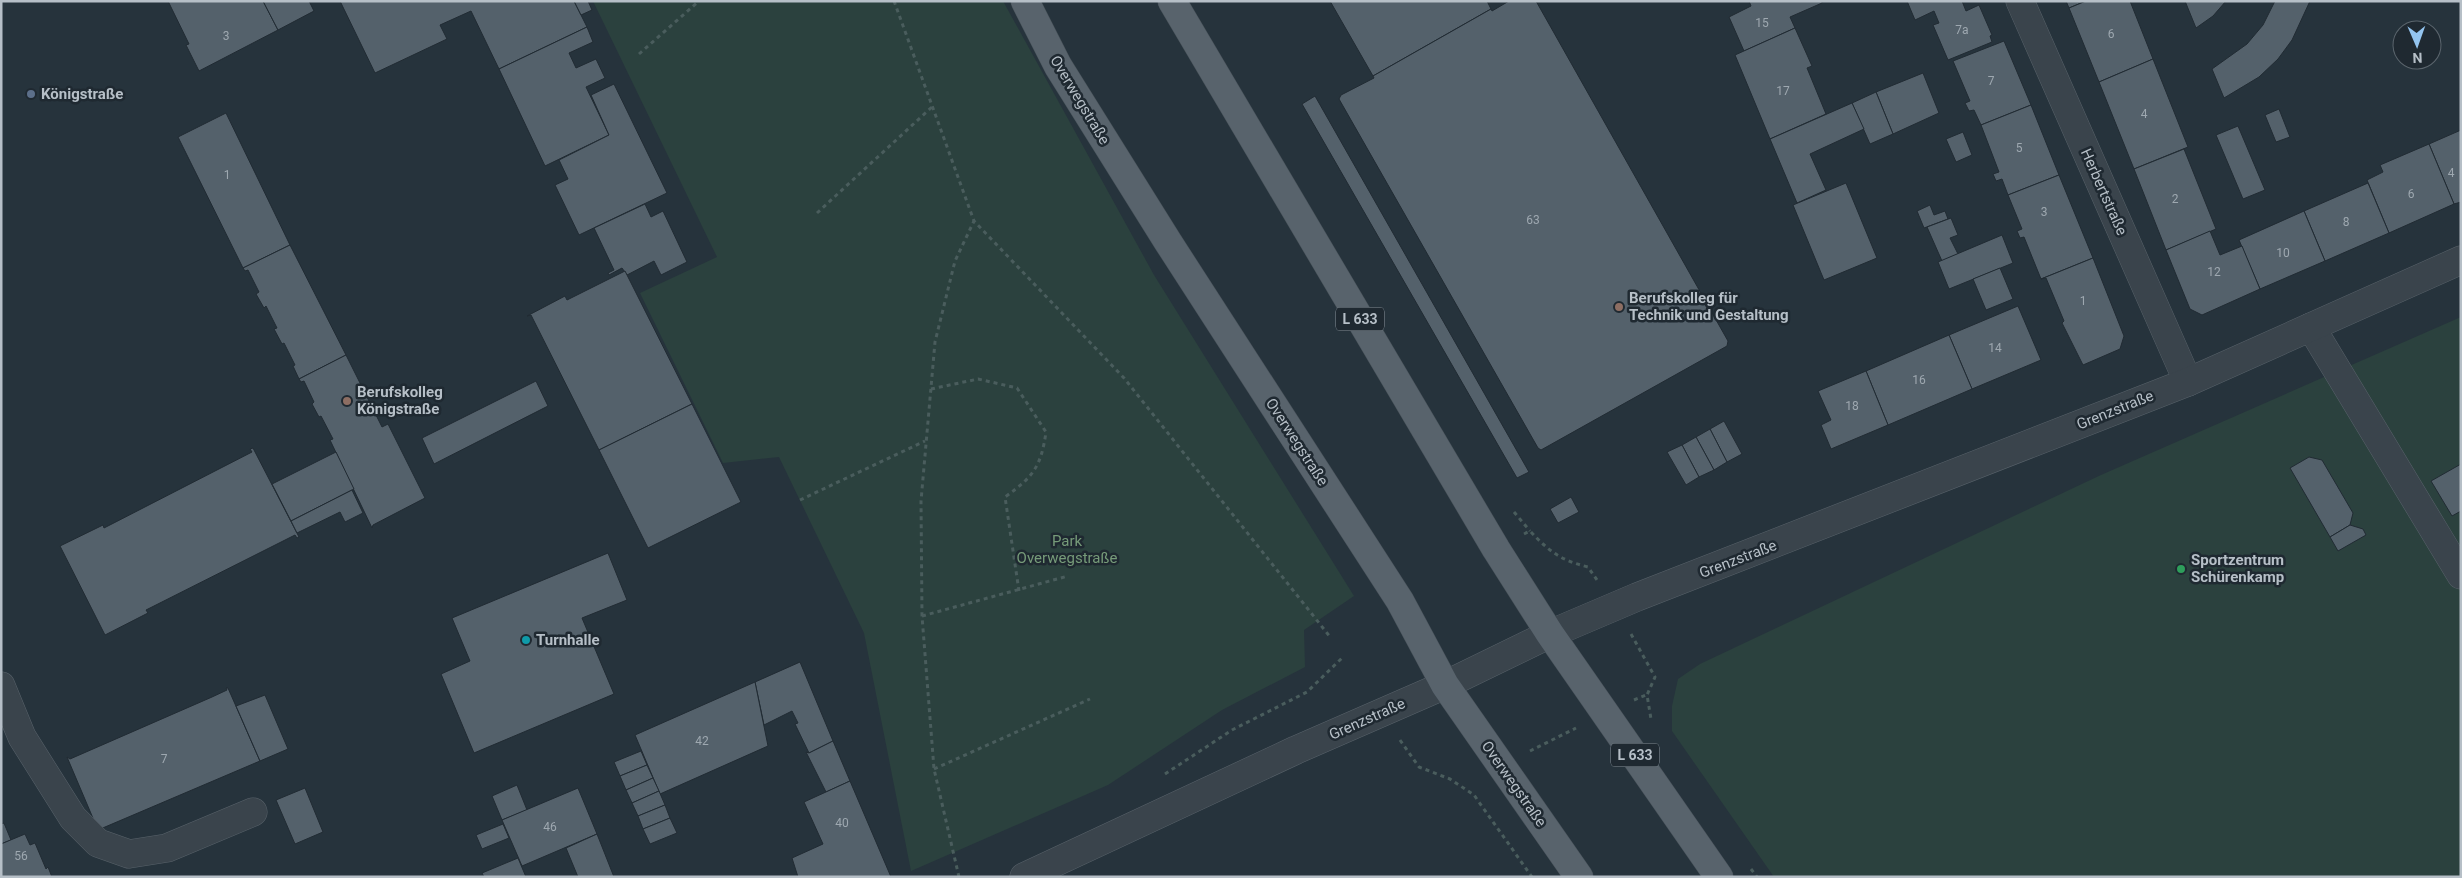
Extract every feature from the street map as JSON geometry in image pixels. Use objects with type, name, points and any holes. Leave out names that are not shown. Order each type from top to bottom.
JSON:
[{"type":"main road","name":"Overwegstraße","points":[[1025,1],[1058,66],[1168,242],[1400,600],[1445,685],[1579,877]]},
{"type":"main road","name":"L 633","points":[[1172,1],[1496,549],[1550,634],[1720,877]]},
{"type":"street","name":"Herbertstraße","points":[[2020,1],[2188,382]]},
{"type":"street","name":"Grenzstraße","points":[[1024,877],[1296,750],[1445,685],[1550,634],[2188,382],[2461,260]]},
{"type":"street","points":[[2311,327],[2461,575]]},
{"type":"street","points":[[1,686],[22,736],[73,818],[98,843],[129,854],[167,848],[254,812]]},
{"type":"path","points":[[639,54],[699,1]]},
{"type":"path","points":[[894,1],[974,221],[1124,378],[1331,638]]},
{"type":"path","points":[[817,213],[933,106]]},
{"type":"path","points":[[959,877],[934,769],[922,616],[921,502],[935,342],[955,262],[974,221]]},
{"type":"path","points":[[931,389],[978,379],[1017,388],[1046,432],[1042,459],[1023,484],[1005,497],[1019,591]]},
{"type":"path","points":[[800,500],[926,441]]},
{"type":"path","points":[[1496,549],[1530,531],[1544,546],[1565,561],[1588,567],[1615,607],[1655,676],[1647,695],[1652,727]]},
{"type":"path","points":[[922,616],[1019,591],[1068,576]]},
{"type":"path","points":[[1162,779],[1167,771],[1232,730],[1308,692],[1343,657]]},
{"type":"path","points":[[1460,786],[1605,713],[1647,695]]},
{"type":"path","points":[[934,769],[1090,699]]},
{"type":"path","points":[[1380,714],[1419,767],[1450,779],[1474,795],[1532,877]]},
{"type":"path","points":[[1750,868],[1757,877]]},
{"type":"green space","name":"Park Overwegstraße","points":[[593,1],[1003,1],[1154,275],[1354,596],[1304,630],[1305,667],[1222,710],[1108,785],[911,871],[864,633],[779,457],[723,463],[640,293],[717,257]]},
{"type":"green space","name":"Sportzentrum Schürenkamp","points":[[2461,317],[2461,877],[1774,877],[1672,731],[1672,706],[1678,679],[1700,664],[2101,475]]},
{"type":"building","points":[[168,1],[263,1],[278,30],[199,71],[186,45],[189,44]]},
{"type":"building","points":[[263,1],[309,1],[314,11],[278,30]]},
{"type":"building","points":[[340,1],[574,1],[587,27],[499,69],[471,11],[440,25],[447,39],[375,73]]},
{"type":"building","points":[[574,1],[588,1],[592,10],[581,15]]},
{"type":"building","points":[[1330,1],[1487,1],[1491,9],[1373,76]]},
{"type":"building","points":[[1509,1],[1536,1],[1728,341],[1727,346],[1541,450],[1538,448],[1339,99],[1341,95],[1374,78],[1373,76],[1491,9],[1492,11]]},
{"type":"building","points":[[1749,1],[1822,1],[1822,3],[1790,17],[1795,28],[1744,51],[1729,17],[1751,6]]},
{"type":"building","points":[[1907,1],[1962,1],[1966,11],[1979,5],[1992,35],[1990,36],[1992,42],[1948,60],[1933,25],[1939,23],[1934,11],[1915,20]]},
{"type":"building","points":[[2066,1],[2086,1],[2069,8]]},
{"type":"building","points":[[2086,1],[2130,1],[2153,59],[2099,82],[2069,8]]},
{"type":"building","points":[[2185,1],[2226,1],[2213,16],[2196,28]]},
{"type":"building","points":[[2275,1],[2310,1],[2292,40],[2278,59],[2259,77],[2224,98],[2212,69],[2247,44],[2263,25]]},
{"type":"building","points":[[587,27],[593,42],[569,53],[576,68],[596,59],[605,78],[586,87],[609,135],[545,166],[499,69]]},
{"type":"building","points":[[1795,28],[1812,66],[1807,68],[1826,114],[1770,139],[1735,55]]},
{"type":"building","points":[[2004,41],[2031,105],[1981,125],[1974,110],[1969,111],[1965,103],[1970,101],[1953,61]]},
{"type":"building","points":[[2153,59],[2188,147],[2134,169],[2099,82]]},
{"type":"building","points":[[1923,73],[1939,113],[1893,134],[1876,92]]},
{"type":"building","points":[[614,84],[667,193],[579,235],[555,185],[568,179],[559,160],[609,135],[591,95]]},
{"type":"building","points":[[1876,92],[1893,134],[1870,144],[1852,103]]},
{"type":"building","points":[[1315,96],[1529,472],[1517,478],[1302,104]]},
{"type":"building","points":[[1852,103],[1864,129],[1810,154],[1826,190],[1797,203],[1770,139]]},
{"type":"building","points":[[2031,105],[2059,175],[2008,195],[2002,179],[1996,181],[1993,174],[1999,172],[1981,125]]},
{"type":"building","points":[[2279,109],[2290,137],[2276,142],[2265,115]]},
{"type":"building","points":[[226,113],[290,245],[243,268],[178,137]]},
{"type":"building","points":[[2238,126],[2265,190],[2243,199],[2216,135]]},
{"type":"building","points":[[2461,130],[2461,202],[2454,204],[2429,144]]},
{"type":"building","points":[[1963,132],[1972,155],[1956,162],[1946,139]]},
{"type":"building","points":[[2429,144],[2454,204],[2389,233],[2367,180],[2383,172],[2380,165]]},
{"type":"building","points":[[2184,149],[2216,229],[2166,250],[2134,169]]},
{"type":"building","points":[[2059,175],[2093,258],[2041,279],[2024,237],[2020,238],[2017,231],[2022,229],[2008,195]]},
{"type":"building","points":[[1846,183],[1877,258],[1824,280],[1793,205]]},
{"type":"building","points":[[2368,183],[2389,233],[2325,261],[2304,211]]},
{"type":"building","points":[[645,204],[651,217],[663,211],[687,262],[661,275],[654,261],[627,275],[622,268],[609,275],[608,273],[614,270],[594,228]]},
{"type":"building","points":[[1930,205],[1934,215],[1945,211],[1948,219],[1924,228],[1917,211]]},
{"type":"building","points":[[2304,211],[2325,261],[2260,289],[2239,240]]},
{"type":"building","points":[[1951,218],[1958,235],[1950,238],[1958,254],[1942,261],[1927,227]]},
{"type":"building","points":[[2210,231],[2220,255],[2242,246],[2260,289],[2202,315],[2190,309],[2166,250]]},
{"type":"building","points":[[2002,235],[2013,263],[1949,289],[1938,262]]},
{"type":"building","points":[[290,245],[346,355],[299,379],[293,366],[295,365],[284,343],[282,344],[274,329],[277,328],[266,306],[264,308],[256,294],[259,292],[248,270],[245,271],[243,268]]},
{"type":"building","points":[[2093,258],[2124,336],[2120,349],[2083,365],[2062,323],[2064,321],[2046,278],[2041,279]]},
{"type":"building","points":[[2000,268],[2013,299],[1986,310],[1973,279]]},
{"type":"building","points":[[625,271],[692,404],[599,450],[531,315],[527,316],[565,296],[567,300]]},
{"type":"building","points":[[2018,306],[2041,360],[1972,389],[1949,335]]},
{"type":"building","points":[[1949,335],[1972,389],[1888,425],[1866,371]]},
{"type":"building","points":[[346,355],[382,427],[388,424],[425,498],[373,525],[372,528],[330,440],[333,439],[321,416],[319,417],[312,404],[314,402],[304,381],[301,382],[299,379]]},
{"type":"building","points":[[1866,371],[1888,425],[1831,449],[1821,425],[1831,420],[1818,391]]},
{"type":"building","points":[[536,381],[548,406],[434,464],[422,438]]},
{"type":"building","points":[[692,404],[741,502],[648,548],[599,450]]},
{"type":"building","points":[[1724,421],[1742,454],[1727,462],[1710,429]]},
{"type":"building","points":[[1710,429],[1727,462],[1714,470],[1696,437]]},
{"type":"building","points":[[1696,437],[1714,470],[1699,477],[1682,445]]},
{"type":"building","points":[[1682,445],[1699,477],[1686,485],[1667,452]]},
{"type":"building","points":[[253,448],[299,537],[297,538],[295,535],[146,610],[148,613],[105,635],[60,546],[103,525],[104,528],[252,452],[250,449]]},
{"type":"building","points":[[336,452],[354,489],[291,521],[272,484]]},
{"type":"building","points":[[2309,457],[2322,460],[2353,513],[2350,525],[2330,537],[2290,468]]},
{"type":"building","points":[[2461,464],[2461,511],[2452,516],[2431,481]]},
{"type":"building","points":[[352,490],[363,513],[345,522],[340,512],[297,533],[291,521]]},
{"type":"building","points":[[1571,497],[1579,512],[1558,523],[1550,509]]},
{"type":"building","points":[[2350,525],[2363,529],[2366,535],[2338,551],[2330,537]]},
{"type":"building","name":"Turnhalle","points":[[608,553],[627,600],[582,618],[614,694],[474,753],[441,674],[470,661],[452,618]]},
{"type":"building","points":[[800,662],[833,741],[809,753],[795,724],[798,723],[792,711],[764,725],[755,682]]},
{"type":"building","points":[[755,682],[768,746],[660,794],[635,735]]},
{"type":"building","points":[[226,688],[228,688],[260,761],[98,830],[67,757],[70,759],[212,697],[227,690]]},
{"type":"building","points":[[265,695],[288,749],[260,761],[236,706]]},
{"type":"building","points":[[833,741],[850,781],[826,792],[806,752],[809,753]]},
{"type":"building","points":[[641,751],[647,765],[620,776],[614,762]]},
{"type":"building","points":[[647,765],[653,778],[626,790],[620,776]]},
{"type":"building","points":[[653,778],[659,791],[632,803],[626,790]]},
{"type":"building","points":[[850,781],[891,877],[798,877],[792,858],[823,844],[804,802]]},
{"type":"building","points":[[517,785],[527,810],[502,820],[492,796]]},
{"type":"building","points":[[305,788],[323,832],[295,844],[276,800]]},
{"type":"building","points":[[578,788],[597,834],[522,866],[502,820]]},
{"type":"building","points":[[659,791],[665,805],[638,816],[632,803]]},
{"type":"building","points":[[665,805],[670,818],[643,829],[638,816]]},
{"type":"building","points":[[670,818],[677,833],[650,844],[643,829]]},
{"type":"building","points":[[4,823],[11,840],[1,844],[1,824]]},
{"type":"building","points":[[503,824],[509,838],[482,849],[476,835]]},
{"type":"building","points":[[25,834],[30,845],[35,843],[46,869],[48,867],[52,877],[1,877],[1,844]]},
{"type":"building","points":[[597,834],[614,877],[578,877],[566,848]]},
{"type":"building","points":[[518,858],[526,877],[484,877],[482,873]]},
{"type":"place","name":"Königstraße","points":[[31,94]]},
{"type":"place","name":"Berufskolleg für Technik und Gestaltung","points":[[1619,307]]},
{"type":"place","name":"Berufskolleg Königstraße","points":[[347,401]]},
{"type":"place","name":"Sportzentrum Schürenkamp","points":[[2181,569]]},
{"type":"place","name":"Turnhalle","points":[[526,640]]}]
